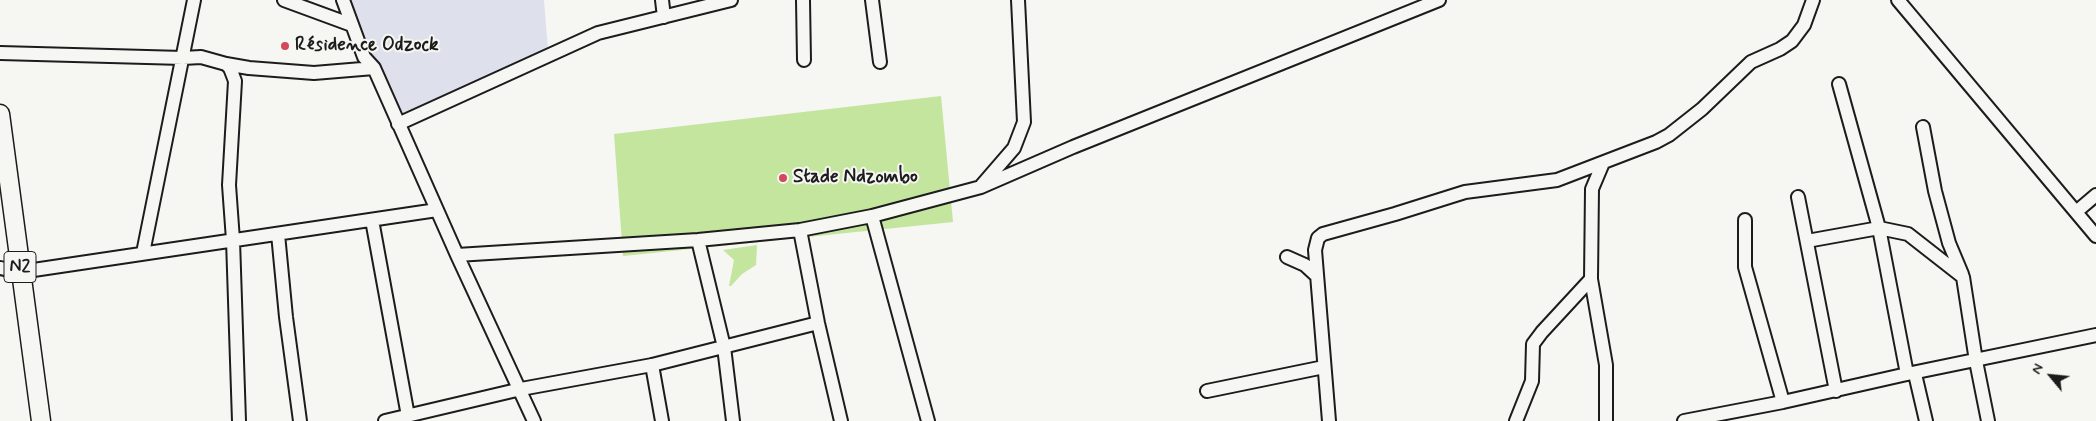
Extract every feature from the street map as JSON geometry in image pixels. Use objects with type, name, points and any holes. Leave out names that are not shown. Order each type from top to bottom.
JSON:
[{"type":"highway","name":"N2","points":[[0,114],[41,421]]},
{"type":"street","points":[[144,253],[194,0]]},
{"type":"street","points":[[284,0],[352,24]]},
{"type":"street","points":[[343,0],[364,57],[374,68],[456,255],[521,389],[534,421]]},
{"type":"street","points":[[662,0],[664,17]]},
{"type":"street","points":[[398,124],[585,38],[605,31],[731,0]]},
{"type":"street","points":[[803,0],[804,60]]},
{"type":"street","points":[[872,0],[880,62]]},
{"type":"street","points":[[981,187],[1014,148],[1024,122],[1018,0]]},
{"type":"street","points":[[456,255],[698,240],[800,230],[872,216],[981,187],[1072,147],[1439,0]]},
{"type":"street","points":[[1330,421],[1316,276],[1316,244],[1318,238],[1329,231],[1395,214],[1465,192],[1552,181],[1656,142],[1670,135],[1702,109],[1751,62],[1792,42],[1804,25],[1813,0]]},
{"type":"street","points":[[1898,0],[2096,236]]},
{"type":"street","points":[[0,53],[201,57],[249,68],[314,73],[374,68]]},
{"type":"street","points":[[226,64],[235,81],[229,185],[233,240],[239,421]]},
{"type":"street","points":[[1839,84],[1879,228],[1911,374],[1926,421]]},
{"type":"street","points":[[1923,127],[1935,191],[1948,242],[1963,276],[1976,361],[1988,421]]},
{"type":"street","points":[[1602,163],[1592,189],[1591,279],[1606,365],[1606,421]]},
{"type":"street","points":[[2076,212],[2096,195]]},
{"type":"street","points":[[1798,197],[1836,391]]},
{"type":"street","points":[[0,268],[20,272],[437,210]]},
{"type":"street","points":[[872,216],[928,421]]},
{"type":"street","points":[[372,220],[408,416]]},
{"type":"street","points":[[1741,222],[1746,267],[1782,402]]},
{"type":"street","points":[[1807,241],[1879,228],[1908,234],[1963,276]]},
{"type":"street","points":[[800,230],[818,323],[841,421]]},
{"type":"street","points":[[278,234],[285,311],[300,421]]},
{"type":"street","points":[[698,240],[724,347],[733,421]]},
{"type":"street","points":[[1287,257],[1305,265],[1316,276]]},
{"type":"street","points":[[1516,421],[1532,381],[1532,348],[1535,340],[1591,279]]},
{"type":"street","points":[[385,421],[521,389],[652,365],[818,323]]},
{"type":"street","points":[[1684,421],[1836,391],[2096,335]]},
{"type":"street","points":[[652,365],[662,421]]},
{"type":"street","points":[[1207,391],[1324,367]]},
{"type":"shaded area","points":[[348,0],[544,0],[548,50],[402,115],[367,45]]},
{"type":"green space","name":"Stade Ndzombo","points":[[941,96],[953,222],[623,256],[614,134]]},
{"type":"green space","points":[[757,245],[756,265],[729,286],[734,260],[723,250]]},
{"type":"place","name":"Résidence Odzock","points":[[285,46]]},
{"type":"place","name":"Stade Ndzombo","points":[[783,178]]}]
